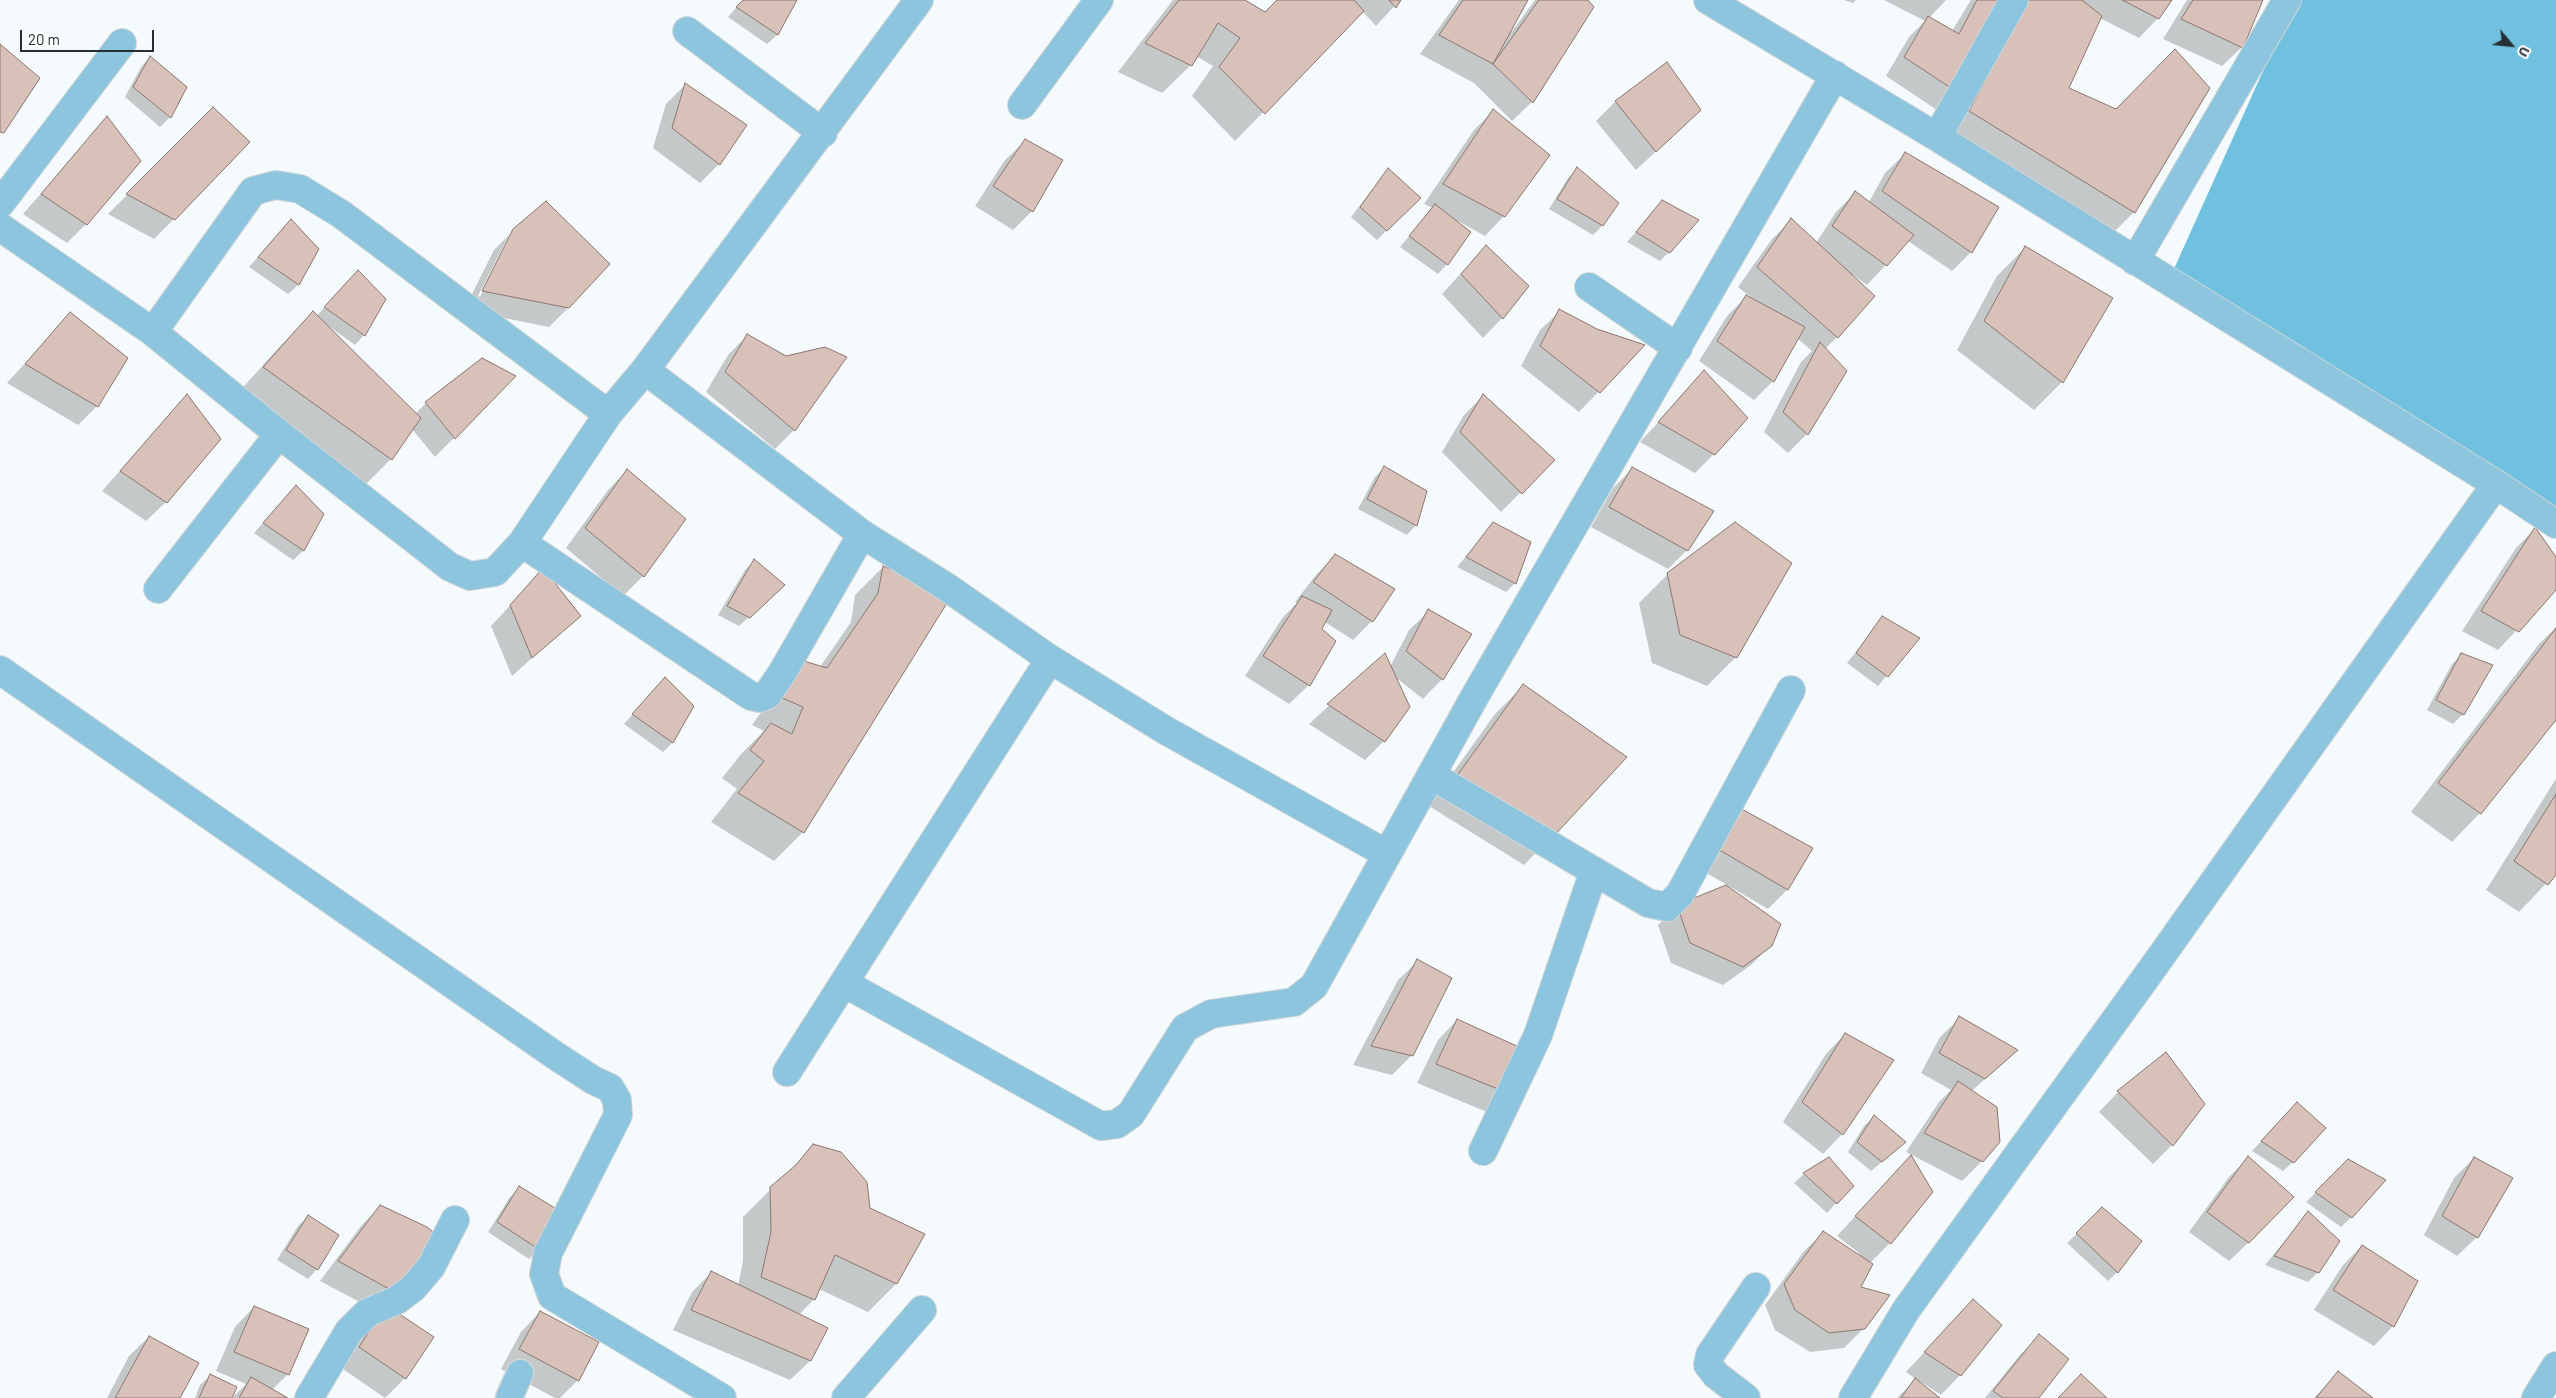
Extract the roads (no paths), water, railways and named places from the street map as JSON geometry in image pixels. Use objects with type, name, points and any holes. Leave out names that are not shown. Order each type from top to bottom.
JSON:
[{"type":"street","points":[[0,228],[153,332],[279,434],[450,567],[470,576],[496,572],[522,543],[608,414],[645,370],[823,133],[919,0]]},
{"type":"street","points":[[1022,105],[1099,0]]},
{"type":"street","points":[[1708,0],[1937,137],[2496,484],[2556,524]]},
{"type":"street","points":[[1937,137],[2014,0]]},
{"type":"street","points":[[2135,261],[2287,0]]},
{"type":"street","points":[[687,31],[823,133]]},
{"type":"street","points":[[0,204],[122,43]]},
{"type":"street","points":[[844,983],[1100,1126],[1117,1124],[1131,1114],[1185,1028],[1211,1014],[1294,1002],[1314,986],[1431,776],[1835,75]]},
{"type":"street","points":[[153,332],[253,191],[276,185],[300,190],[341,214],[608,414]]},
{"type":"street","points":[[1589,287],[1678,348]]},
{"type":"street","points":[[645,370],[862,534],[948,588],[1050,658],[1165,730],[1387,854]]},
{"type":"street","points":[[158,589],[279,434]]},
{"type":"street","points":[[1853,1398],[1906,1310],[2151,970],[2496,484]]},
{"type":"street","points":[[522,543],[751,696],[760,698],[767,695],[782,673],[862,534]]},
{"type":"street","points":[[788,1072],[1050,658]]},
{"type":"street","points":[[0,670],[556,1056],[593,1080],[610,1088],[617,1100],[618,1115],[548,1253],[544,1274],[552,1296],[722,1398]]},
{"type":"street","points":[[1431,776],[1648,902],[1667,907],[1680,894],[1791,690]]},
{"type":"street","points":[[1483,1151],[1538,1035],[1594,871]]},
{"type":"street","points":[[309,1398],[349,1331],[367,1313],[397,1300],[413,1288],[431,1267],[456,1220]]},
{"type":"street","points":[[1746,1398],[1716,1375],[1708,1365],[1710,1355],[1756,1287]]},
{"type":"street","points":[[846,1398],[922,1310]]},
{"type":"street","points":[[2536,1398],[2556,1366]]},
{"type":"lane","points":[[509,1398],[520,1373]]}]
